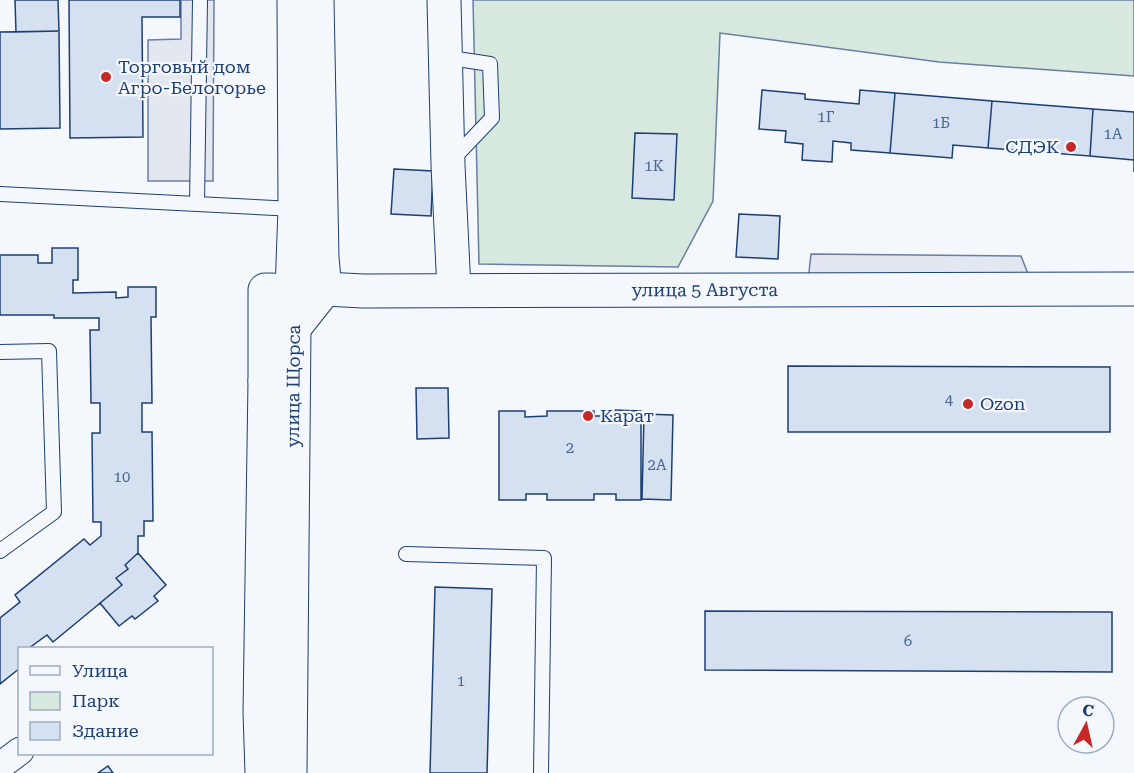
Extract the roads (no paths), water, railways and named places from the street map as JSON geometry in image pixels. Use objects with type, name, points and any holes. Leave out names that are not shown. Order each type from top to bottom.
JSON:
[{"type":"main road","name":"улица Щорса","points":[[290,773],[294,328],[292,291],[295,209],[294,0]]},
{"type":"main road","points":[[265,381],[294,328],[325,289],[317,0]]},
{"type":"main road","points":[[444,0],[447,165],[454,290]]},
{"type":"main road","name":"улица 5 Августа","points":[[325,289],[1134,290]]},
{"type":"main road","points":[[262,773],[260,712],[265,290],[417,290]]},
{"type":"street","points":[[0,766],[18,752]]},
{"type":"lane","points":[[197,204],[200,0]]},
{"type":"lane","points":[[444,57],[490,64],[492,107],[492,118],[447,165]]},
{"type":"lane","points":[[0,194],[295,209]]},
{"type":"lane","points":[[0,352],[48,351],[54,512],[0,551]]},
{"type":"lane","points":[[406,554],[544,558],[541,773]]},
{"type":"place","name":"Торговый дом Агро-Белогорье","points":[[106,77]]},
{"type":"place","name":"СДЭК","points":[[1071,147]]},
{"type":"place","name":"Ozon","points":[[968,404]]},
{"type":"place","name":"Карат","points":[[588,416]]}]
